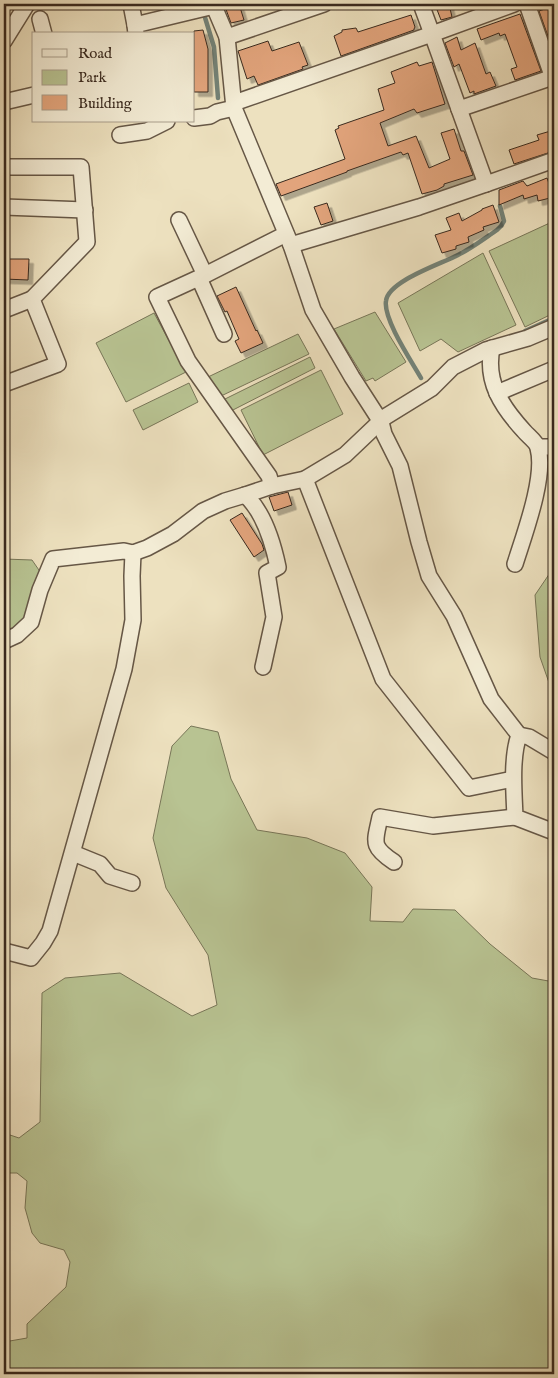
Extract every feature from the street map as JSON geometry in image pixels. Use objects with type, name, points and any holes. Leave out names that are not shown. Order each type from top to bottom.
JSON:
[{"type":"street","points":[[4,41],[27,4]]},
{"type":"street","points":[[131,4],[136,29],[206,7],[227,37],[234,106],[288,239],[313,310],[381,422],[384,434],[400,466],[429,576],[454,616],[491,699],[519,735],[529,738],[554,752]]},
{"type":"street","points":[[227,37],[324,4]]},
{"type":"street","points":[[421,4],[486,184]]},
{"type":"street","points":[[195,118],[210,116],[432,34],[498,7],[514,4]]},
{"type":"street","points":[[459,109],[554,79],[527,4]]},
{"type":"street","points":[[4,102],[32,95]]},
{"type":"street","points":[[120,135],[147,131],[165,122]]},
{"type":"street","points":[[272,486],[269,476],[188,361],[157,297],[288,239],[419,207],[554,160]]},
{"type":"street","points":[[4,167],[81,167],[87,242],[32,299],[4,310]]},
{"type":"street","points":[[4,207],[85,210]]},
{"type":"street","points":[[179,220],[224,334]]},
{"type":"street","points":[[4,384],[58,364],[32,299]]},
{"type":"street","points":[[4,641],[17,635],[31,622],[40,590],[53,559],[124,552],[134,553],[173,534],[202,511],[225,501],[272,486],[306,479],[345,455],[385,417],[432,388],[454,367],[486,350],[528,338],[554,327]]},
{"type":"street","points":[[492,348],[491,374],[496,393],[515,421],[538,447],[540,470],[538,486],[515,564]]},
{"type":"street","points":[[496,393],[554,369]]},
{"type":"street","points":[[538,447],[554,447]]},
{"type":"street","points":[[306,479],[383,679],[469,788],[514,779]]},
{"type":"street","points":[[245,496],[257,510],[264,525],[274,549],[278,567],[267,572],[274,617],[263,667]]},
{"type":"street","points":[[4,951],[31,958],[44,943],[50,932],[124,669],[133,620],[132,576],[134,553]]},
{"type":"street","points":[[514,817],[516,743],[519,735]]},
{"type":"street","points":[[394,862],[386,857],[376,845],[375,840],[380,817],[433,826],[514,817],[554,832]]},
{"type":"street","points":[[73,854],[100,864],[110,876],[132,884]]},
{"type":"green space","points":[[554,221],[554,313],[525,327],[489,251]]},
{"type":"green space","points":[[483,253],[516,325],[458,352],[441,339],[420,351],[398,303]]},
{"type":"green space","points":[[375,312],[406,362],[375,381],[373,378],[366,381],[334,329]]},
{"type":"green space","points":[[154,313],[186,372],[126,402],[96,343]]},
{"type":"green space","points":[[298,334],[309,354],[221,396],[208,377]]},
{"type":"green space","points":[[310,357],[315,368],[231,411],[223,400]]},
{"type":"green space","points":[[321,370],[343,414],[263,455],[241,410]]},
{"type":"green space","points":[[189,383],[198,402],[143,430],[133,410]]},
{"type":"green space","points":[[4,559],[32,560],[41,573],[27,624],[4,642]]},
{"type":"green space","points":[[554,567],[554,697],[540,657],[535,595]]},
{"type":"green space","points":[[191,726],[218,732],[231,779],[257,830],[307,838],[345,853],[372,887],[370,921],[403,922],[413,909],[455,910],[490,944],[532,978],[554,982],[554,1374],[4,1374],[4,1342],[27,1338],[27,1324],[66,1287],[70,1262],[64,1250],[40,1243],[32,1233],[25,1208],[27,1181],[17,1173],[4,1173],[4,1133],[19,1138],[40,1122],[42,993],[65,978],[120,973],[192,1016],[217,1005],[208,955],[166,888],[153,838],[172,746]]},
{"type":"building","points":[[224,4],[239,4],[244,20],[231,23]]},
{"type":"building","points":[[449,4],[452,17],[441,20],[436,7]]},
{"type":"building","points":[[554,6],[554,53],[539,11]]},
{"type":"building","points":[[520,14],[541,71],[515,80],[511,69],[517,67],[505,34],[500,36],[499,33],[481,40],[477,29]]},
{"type":"building","points":[[411,15],[415,27],[414,30],[341,56],[334,36],[342,32],[342,30],[356,28],[358,32]]},
{"type":"building","points":[[203,30],[208,49],[208,92],[195,92],[194,31]]},
{"type":"building","points":[[457,37],[461,50],[475,43],[486,74],[490,72],[496,86],[474,94],[474,91],[470,93],[459,64],[454,67],[445,43]]},
{"type":"building","points":[[268,41],[272,51],[299,42],[308,65],[302,67],[303,69],[258,85],[254,76],[247,79],[238,51]]},
{"type":"building","points":[[417,62],[419,66],[432,62],[445,104],[417,113],[414,109],[380,123],[388,146],[416,136],[429,168],[450,159],[441,133],[454,129],[461,151],[464,151],[473,175],[444,184],[444,186],[437,190],[422,194],[408,153],[403,155],[401,152],[281,196],[276,184],[345,159],[335,130],[339,128],[338,126],[384,110],[378,89],[395,83],[391,72]]},
{"type":"building","points":[[554,130],[554,151],[514,164],[509,150],[539,140],[537,135]]},
{"type":"building","points":[[547,178],[554,197],[538,201],[537,195],[524,199],[523,195],[499,205],[499,190],[523,181],[527,186]]},
{"type":"building","points":[[327,203],[333,221],[321,225],[314,207]]},
{"type":"building","points":[[493,205],[499,222],[483,227],[484,230],[468,237],[469,242],[456,246],[456,249],[442,253],[435,235],[451,230],[446,218],[459,213],[462,221]]},
{"type":"building","points":[[4,259],[29,259],[28,280],[4,279]]},
{"type":"building","points":[[236,287],[263,343],[241,353],[235,341],[239,339],[227,311],[225,312],[217,296]]},
{"type":"building","points":[[288,492],[292,505],[274,511],[269,497]]},
{"type":"building","points":[[242,513],[264,550],[254,557],[230,520]]},
{"type":"waterway","points":[[203,11],[214,47],[218,98]]},
{"type":"waterway","points":[[421,378],[393,329],[386,309],[386,301],[389,294],[405,280],[463,252],[497,230],[504,221],[500,206]]},
{"type":"waterway","points":[[525,331],[554,318]]}]
